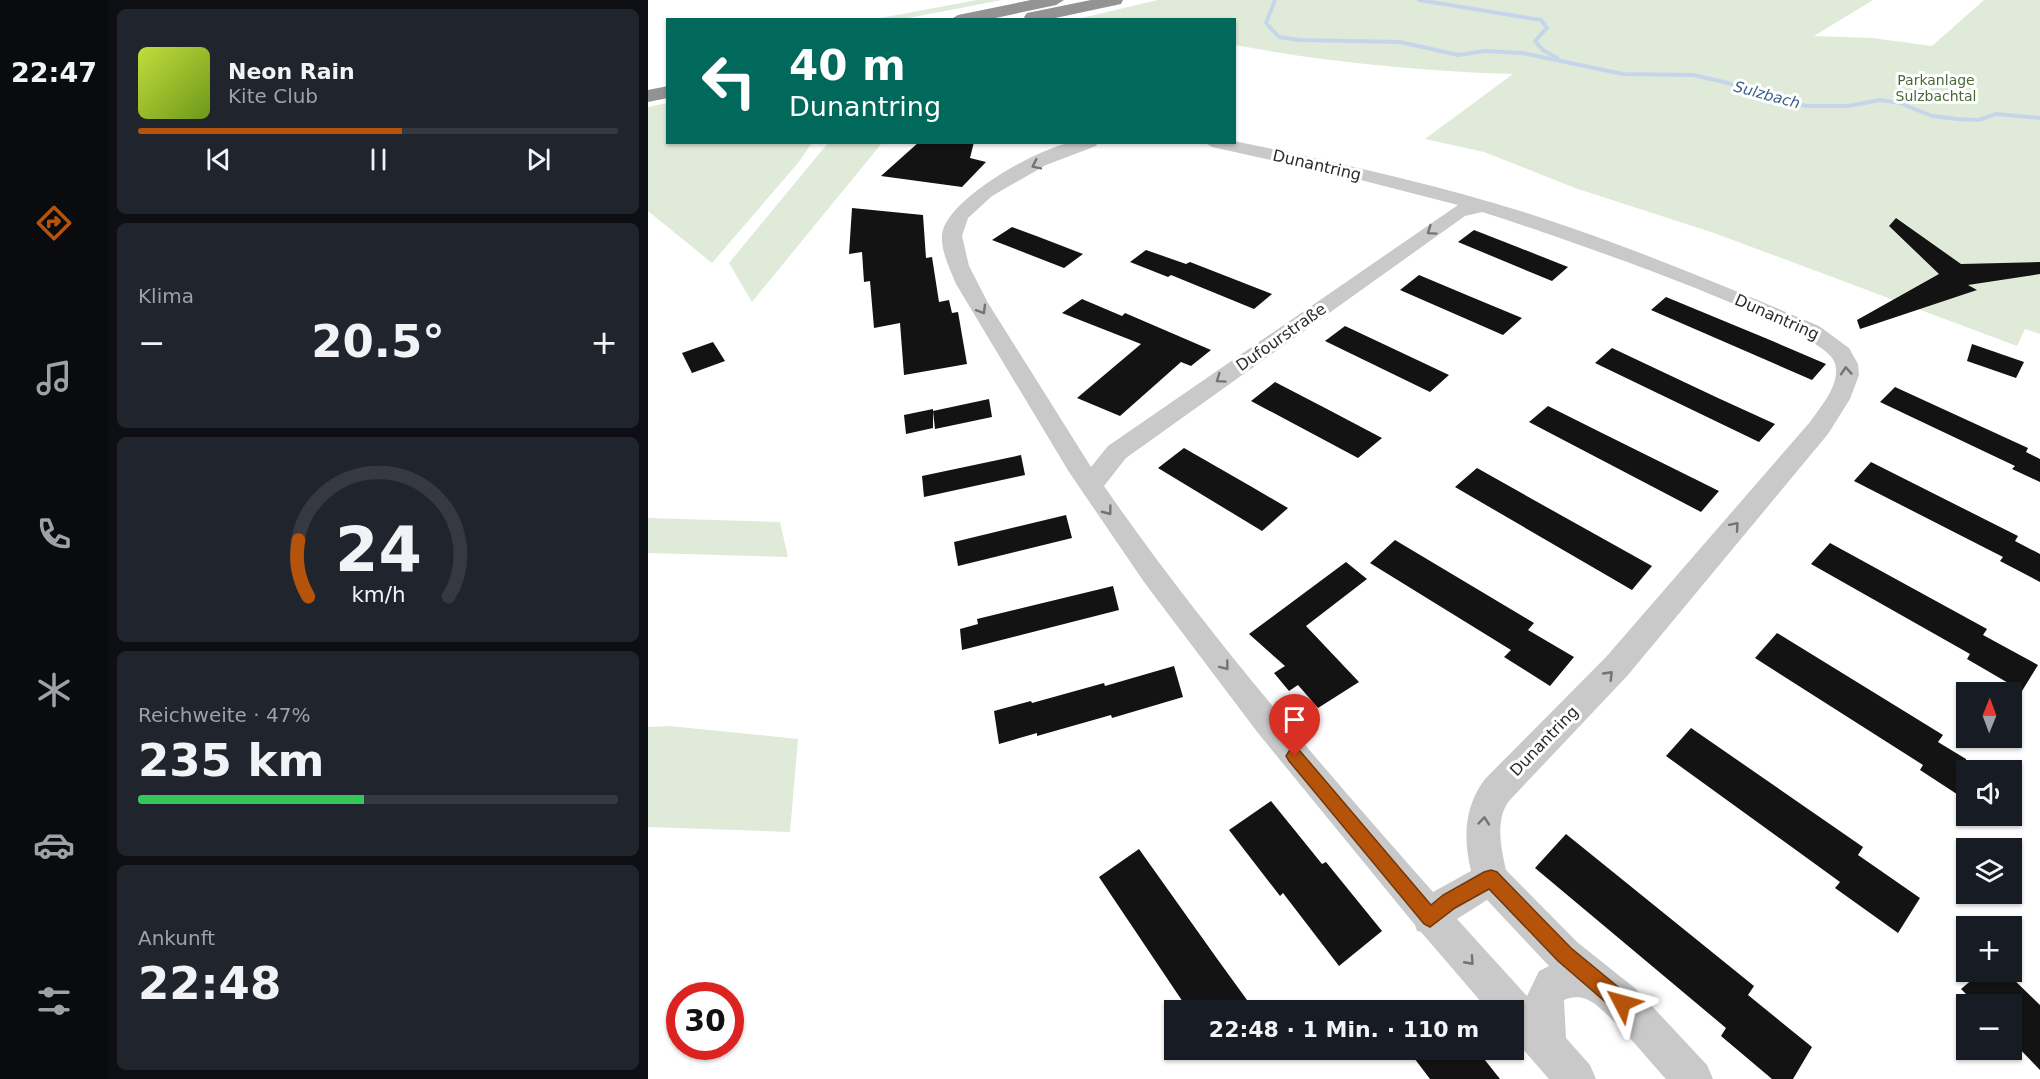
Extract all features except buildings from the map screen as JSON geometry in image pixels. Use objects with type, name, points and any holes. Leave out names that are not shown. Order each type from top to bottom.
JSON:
[{"type":"highway","points":[[968,18],[1056,0]]},
{"type":"highway","points":[[1032,18],[1115,0]]},
{"type":"highway","points":[[648,81],[666,77]]},
{"type":"highway","points":[[648,96],[666,92]]},
{"type":"street","points":[[1085,144],[1036,164],[986,193],[968,207],[957,220],[952,244],[971,292],[1090,485],[1197,630],[1295,756],[1430,918],[1576,1079]]},
{"type":"street","name":"Dunantring","points":[[1222,144],[1289,158],[1483,206],[1575,235],[1720,292],[1811,331],[1837,348],[1847,365],[1846,388],[1812,437],[1617,666],[1488,802],[1484,813],[1485,855],[1491,879],[1533,925],[1622,1003],[1694,1079]]},
{"type":"street","name":"Dufourstraße","points":[[1090,485],[1117,452],[1458,212],[1464,208],[1483,206]]},
{"type":"street","points":[[1430,918],[1449,902],[1491,879]]},
{"type":"street","points":[[1547,1047],[1543,1007],[1548,988],[1558,980],[1574,977],[1595,981]]},
{"type":"green space","points":[[977,0],[1002,0],[908,18],[880,18]]},
{"type":"green space","name":"Parkanlage Sulzbachtal","points":[[1158,0],[1873,0],[1814,36],[1872,38],[1932,46],[1984,0],[2040,0],[2040,334],[2025,329],[2017,346],[1714,233],[1575,188],[1484,152],[1425,139],[1513,74],[1373,65],[1236,45],[1236,18],[1082,18]]},
{"type":"green space","points":[[666,103],[666,144],[811,144],[798,163],[712,263],[648,211],[648,107]]},
{"type":"green space","points":[[827,144],[881,144],[752,302],[729,263]]},
{"type":"green space","points":[[648,518],[780,522],[788,557],[648,553]]},
{"type":"green space","points":[[669,726],[798,739],[790,832],[648,827],[648,727]]},
{"type":"waterway","name":"Sulzbach","points":[[1275,0],[1266,23],[1279,37],[1299,40],[1400,42],[1458,55],[1485,51],[1522,53],[1623,74],[1693,75],[1728,83],[1767,97],[1807,106],[1848,106],[1880,100],[1900,103],[1932,116],[1957,119],[1978,120],[1996,114],[2040,118]]},
{"type":"waterway","name":"Sulzbach","points":[[1419,0],[1541,20],[1547,28],[1535,41],[1543,50],[1557,58]]},
{"type":"route","points":[[1295,756],[1430,918],[1449,902],[1491,879],[1564,955],[1622,1003]]}]
